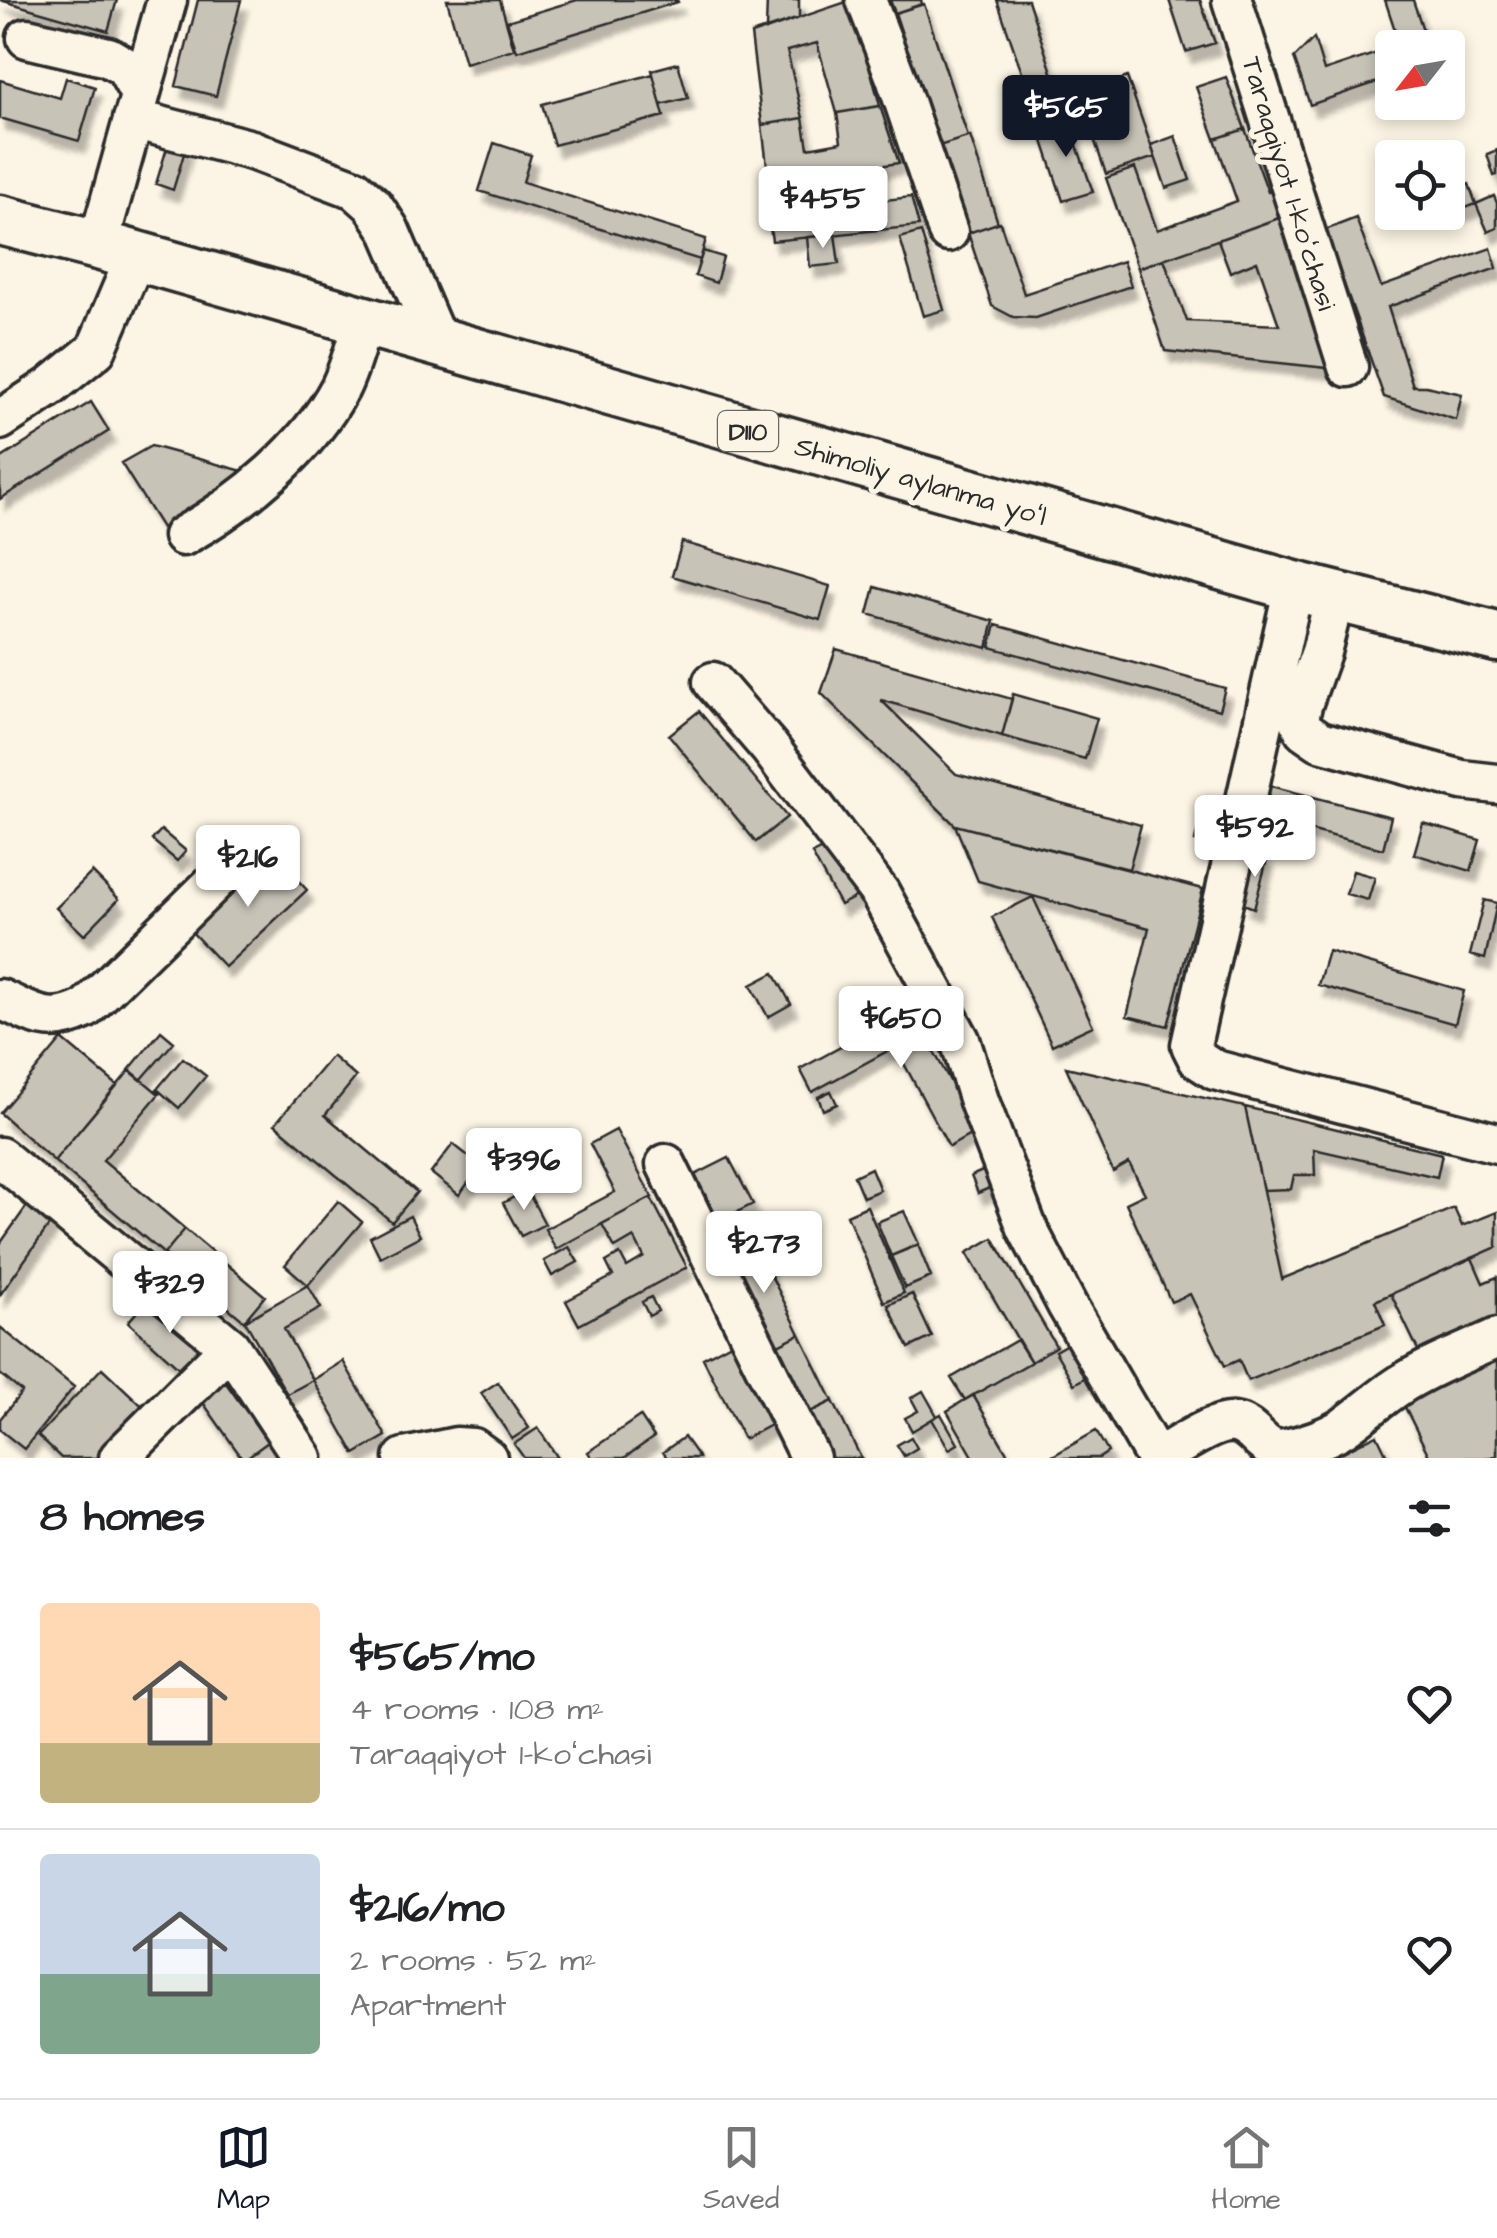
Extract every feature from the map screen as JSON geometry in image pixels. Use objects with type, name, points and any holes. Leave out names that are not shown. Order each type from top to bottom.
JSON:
[{"type":"main road","name":"Shimoliy aylanma yoʻl","points":[[0,220],[1314,591],[1497,638]]},
{"type":"street","points":[[0,420],[96,350],[117,251],[137,106],[167,0]]},
{"type":"street","points":[[866,0],[948,232]]},
{"type":"street","name":"Taraqqiyot 1-koʻchasi","points":[[1232,0],[1348,367]]},
{"type":"street","points":[[27,38],[108,57],[125,67],[137,106]]},
{"type":"street","points":[[137,106],[354,189],[373,204],[389,229],[438,343]]},
{"type":"street","points":[[183,536],[208,522],[269,474],[316,428],[341,386],[364,322]]},
{"type":"street","points":[[1314,591],[1321,652],[1302,705],[1299,719],[1304,730],[1320,741],[1462,780],[1497,784]]},
{"type":"street","points":[[1314,591],[1192,1045],[1198,1059],[1214,1070],[1497,1143]]},
{"type":"street","points":[[714,682],[880,893],[960,1040],[1027,1228],[1067,1306],[1168,1452],[1224,1423],[1246,1428],[1274,1450],[1340,1430],[1401,1384],[1497,1338]]},
{"type":"street","points":[[0,999],[46,1019],[67,1018],[85,1009],[240,858]]},
{"type":"street","points":[[0,1157],[230,1347],[303,1458]]},
{"type":"street","points":[[666,1164],[810,1458]]},
{"type":"street","points":[[119,1458],[230,1347]]},
{"type":"street","points":[[404,1458],[456,1446],[473,1448],[487,1458]]},
{"type":"building","points":[[0,0],[117,0],[108,31]]},
{"type":"building","points":[[198,0],[241,0],[216,96],[176,86]]},
{"type":"building","points":[[447,0],[500,0],[514,49],[465,63]]},
{"type":"building","points":[[577,0],[678,2],[517,51],[507,21]]},
{"type":"building","points":[[767,0],[799,0],[799,18],[766,30]]},
{"type":"building","points":[[852,0],[880,106],[837,113],[817,43],[787,51],[803,118],[762,125],[751,34]]},
{"type":"building","points":[[890,0],[921,0],[922,4],[895,13]]},
{"type":"building","points":[[997,0],[1028,0],[1059,93],[1032,102]]},
{"type":"building","points":[[1169,0],[1200,0],[1215,43],[1186,52]]},
{"type":"building","points":[[1385,0],[1413,0],[1423,30],[1395,30]]},
{"type":"building","points":[[924,4],[968,137],[939,146],[895,13]]},
{"type":"building","points":[[1314,38],[1324,71],[1375,54],[1375,83],[1310,105],[1294,58]]},
{"type":"building","points":[[678,63],[688,98],[661,105],[652,70]]},
{"type":"building","points":[[653,74],[664,116],[554,145],[542,104]]},
{"type":"building","points":[[1127,77],[1155,157],[1106,174],[1079,95]]},
{"type":"building","points":[[1226,77],[1245,129],[1215,139],[1196,87]]},
{"type":"building","points":[[66,78],[95,87],[79,141],[0,118],[0,80],[60,98]]},
{"type":"building","points":[[880,106],[899,163],[769,182],[762,125],[803,118],[808,148],[841,142],[837,113]]},
{"type":"building","points":[[1068,119],[1093,192],[1063,201],[1039,129]]},
{"type":"building","points":[[1245,129],[1268,192],[1278,189],[1288,215],[1138,268],[1106,178],[1135,168],[1157,230],[1237,201],[1215,139]]},
{"type":"building","points":[[970,136],[998,223],[968,233],[939,146]]},
{"type":"building","points":[[1175,136],[1190,180],[1166,188],[1151,145]]},
{"type":"building","points":[[169,141],[186,147],[173,190],[156,184]]},
{"type":"building","points":[[494,143],[531,155],[523,182],[706,239],[700,260],[479,191]]},
{"type":"building","points":[[1497,150],[1497,175],[1494,176],[1487,154]]},
{"type":"building","points":[[1469,184],[1476,204],[1465,208],[1465,185]]},
{"type":"building","points":[[1494,196],[1497,228],[1488,232],[1476,204]]},
{"type":"building","points":[[911,197],[919,226],[772,241],[768,213]]},
{"type":"building","points":[[1281,217],[1327,368],[1165,351],[1138,268],[1164,259],[1187,321],[1279,325],[1257,261],[1230,272],[1218,240]]},
{"type":"building","points":[[1356,218],[1381,287],[1491,248],[1497,268],[1388,307],[1413,386],[1462,394],[1456,420],[1384,397],[1325,230]]},
{"type":"building","points":[[1000,222],[1024,294],[1123,261],[1131,286],[1036,318],[1013,317],[992,306],[968,233]]},
{"type":"building","points":[[921,232],[944,310],[923,316],[900,238]]},
{"type":"building","points":[[835,234],[839,264],[810,267],[807,237]]},
{"type":"building","points":[[703,251],[723,257],[716,283],[695,276]]},
{"type":"building","points":[[91,402],[109,431],[0,499],[0,459]]},
{"type":"building","points":[[151,446],[250,473],[164,531],[121,463]]},
{"type":"building","points":[[682,542],[830,586],[820,620],[672,576]]},
{"type":"building","points":[[875,587],[994,621],[987,648],[868,614]]},
{"type":"building","points":[[996,625],[1225,688],[1219,710],[990,647]]},
{"type":"building","points":[[836,649],[1012,699],[1002,736],[881,700],[956,774],[1141,825],[1129,869],[955,825],[821,693]]},
{"type":"building","points":[[1013,694],[1097,718],[1085,759],[1002,736]]},
{"type":"building","points":[[699,711],[787,817],[756,842],[669,735]]},
{"type":"building","points":[[1263,784],[1391,817],[1383,849],[1255,816]]},
{"type":"building","points":[[1204,801],[1225,805],[1217,845],[1195,841]]},
{"type":"building","points":[[1423,823],[1480,840],[1471,871],[1414,854]]},
{"type":"building","points":[[955,825],[1203,889],[1168,1026],[1127,1016],[1149,928],[978,881]]},
{"type":"building","points":[[161,830],[186,851],[177,861],[152,840]]},
{"type":"building","points":[[834,843],[861,894],[840,905],[812,854]]},
{"type":"building","points":[[272,853],[307,890],[225,967],[190,930]]},
{"type":"building","points":[[1256,853],[1268,856],[1254,908],[1243,904]]},
{"type":"building","points":[[1353,871],[1375,877],[1368,900],[1346,894]]},
{"type":"building","points":[[92,872],[119,899],[84,935],[56,908]]},
{"type":"building","points":[[1033,897],[1093,1026],[1052,1045],[992,917]]},
{"type":"building","points":[[1484,900],[1497,903],[1485,959],[1470,955]]},
{"type":"building","points":[[1328,951],[1464,991],[1455,1024],[1318,985]]},
{"type":"building","points":[[774,973],[791,1004],[768,1017],[751,985]]},
{"type":"building","points":[[911,1009],[977,1131],[949,1147],[895,1047],[812,1092],[800,1069]]},
{"type":"building","points":[[161,1031],[174,1042],[141,1080],[129,1070]]},
{"type":"building","points":[[62,1039],[117,1085],[54,1161],[0,1113]]},
{"type":"building","points":[[332,1056],[356,1077],[325,1115],[417,1192],[392,1222],[275,1124]]},
{"type":"building","points":[[183,1058],[206,1076],[179,1108],[157,1089]]},
{"type":"building","points":[[1066,1067],[1245,1107],[1282,1279],[1454,1208],[1462,1226],[1497,1212],[1497,1247],[1375,1301],[1385,1325],[1248,1381],[1239,1360],[1225,1366],[1190,1294],[1171,1302],[1126,1203],[1145,1194],[1129,1163],[1113,1172]]},
{"type":"building","points":[[130,1070],[159,1094],[103,1160],[185,1229],[164,1254],[54,1161]]},
{"type":"building","points":[[831,1091],[837,1104],[823,1110],[818,1097]]},
{"type":"building","points":[[1245,1107],[1442,1154],[1437,1177],[1314,1149],[1315,1175],[1294,1175],[1291,1189],[1263,1190]]},
{"type":"building","points":[[616,1130],[652,1197],[556,1249],[545,1229],[615,1192],[590,1144]]},
{"type":"building","points":[[453,1144],[481,1166],[459,1195],[431,1173]]},
{"type":"building","points":[[729,1158],[753,1204],[719,1221],[695,1175]]},
{"type":"building","points":[[871,1168],[880,1190],[863,1197],[854,1176]]},
{"type":"building","points":[[987,1169],[994,1186],[978,1193],[971,1176]]},
{"type":"building","points":[[527,1190],[545,1224],[521,1236],[503,1203]]},
{"type":"building","points":[[651,1198],[687,1267],[579,1325],[566,1301],[613,1276],[606,1262],[620,1254],[627,1267],[644,1257],[634,1237],[615,1248],[602,1224]]},
{"type":"building","points":[[338,1201],[362,1222],[308,1285],[285,1265]]},
{"type":"building","points":[[29,1203],[53,1220],[0,1295],[0,1244]]},
{"type":"building","points":[[867,1206],[904,1293],[884,1302],[847,1215]]},
{"type":"building","points":[[904,1211],[919,1244],[891,1256],[877,1222]]},
{"type":"building","points":[[410,1216],[420,1236],[380,1257],[370,1237]]},
{"type":"building","points":[[185,1229],[265,1296],[244,1321],[164,1254]]},
{"type":"building","points":[[993,1238],[1056,1346],[1031,1362],[967,1253]]},
{"type":"building","points":[[756,1245],[800,1334],[772,1348],[728,1259]]},
{"type":"building","points":[[918,1245],[931,1277],[905,1288],[891,1256]]},
{"type":"building","points":[[569,1247],[578,1262],[552,1276],[544,1261]]},
{"type":"building","points":[[1472,1258],[1483,1283],[1497,1277],[1497,1317],[1419,1352],[1391,1294]]},
{"type":"building","points":[[308,1285],[321,1308],[284,1329],[313,1380],[287,1394],[245,1321]]},
{"type":"building","points":[[912,1294],[932,1337],[909,1348],[888,1305]]},
{"type":"building","points":[[151,1296],[211,1350],[188,1376],[128,1322]]},
{"type":"building","points":[[651,1297],[658,1311],[649,1316],[642,1302]]},
{"type":"building","points":[[0,1327],[74,1387],[24,1449],[0,1430],[0,1419],[22,1392],[0,1374]]},
{"type":"building","points":[[800,1334],[833,1401],[804,1415],[772,1348]]},
{"type":"building","points":[[1017,1340],[1031,1362],[965,1400],[951,1378]]},
{"type":"building","points":[[731,1343],[772,1424],[744,1439],[703,1358]]},
{"type":"building","points":[[1067,1344],[1086,1377],[1074,1384],[1055,1351]]},
{"type":"building","points":[[1497,1349],[1497,1455],[1430,1458],[1400,1397]]},
{"type":"building","points":[[343,1361],[386,1436],[355,1454],[313,1380]]},
{"type":"building","points":[[102,1368],[153,1416],[114,1458],[61,1458],[38,1436]]},
{"type":"building","points":[[221,1376],[268,1442],[246,1458],[242,1458],[197,1394]]},
{"type":"building","points":[[498,1382],[529,1428],[512,1439],[481,1393]]},
{"type":"building","points":[[923,1391],[937,1416],[912,1431],[905,1418],[918,1411],[911,1398]]},
{"type":"building","points":[[973,1395],[1010,1458],[974,1458],[947,1411]]},
{"type":"building","points":[[833,1401],[861,1458],[826,1458],[804,1415]]},
{"type":"building","points":[[941,1414],[958,1444],[949,1449],[932,1419]]},
{"type":"building","points":[[640,1416],[654,1437],[624,1458],[592,1458],[588,1452]]},
{"type":"building","points":[[538,1428],[558,1458],[524,1458],[514,1444]]},
{"type":"building","points":[[1096,1431],[1108,1452],[1099,1458],[1049,1458]]},
{"type":"building","points":[[1377,1435],[1388,1458],[1330,1458]]},
{"type":"building","points":[[684,1437],[699,1458],[667,1458],[663,1452]]},
{"type":"building","points":[[911,1437],[917,1448],[904,1456],[897,1445]]},
{"type":"building","points":[[268,1442],[283,1458],[246,1458]]}]
